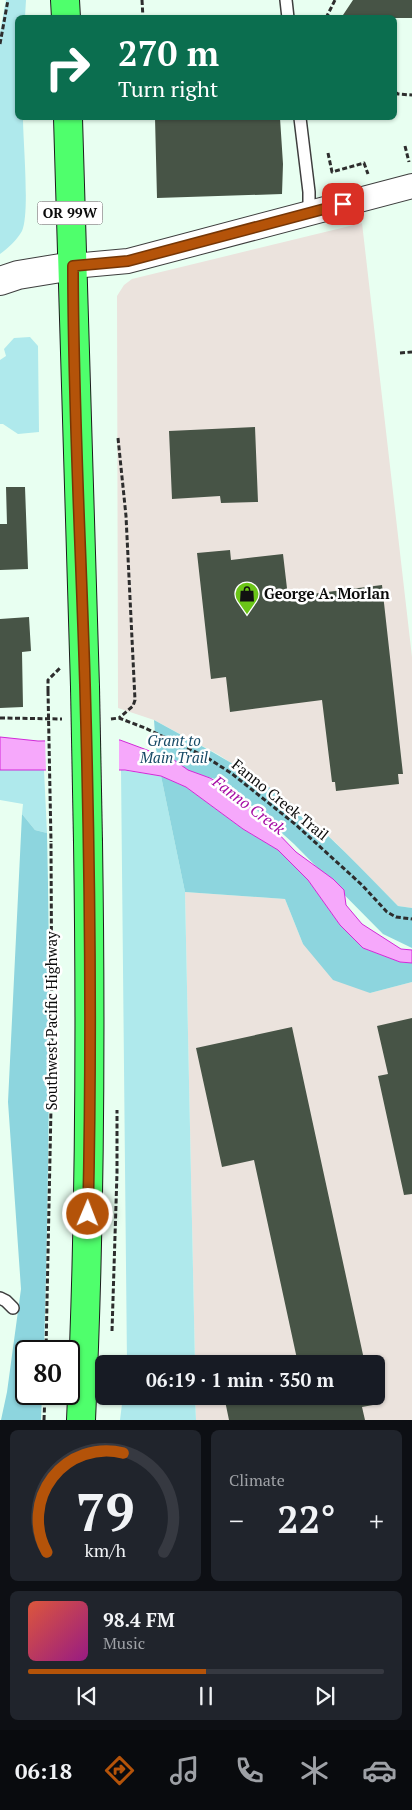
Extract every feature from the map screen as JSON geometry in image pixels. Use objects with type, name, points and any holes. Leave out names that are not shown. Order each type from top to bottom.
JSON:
[{"type":"highway","points":[[65,0],[66,15]]},
{"type":"highway","name":"OR 99W","points":[[68,120],[88,842],[89,1177],[87,1289],[81,1420]]},
{"type":"street","points":[[0,281],[18,275],[73,266],[128,261],[309,213],[411,175]]},
{"type":"lane","points":[[286,0],[288,15]]},
{"type":"lane","points":[[300,120],[309,192],[309,213]]},
{"type":"lane","points":[[0,1298],[6,1301],[12,1308]]},
{"type":"path","points":[[0,44],[8,0]]},
{"type":"path","points":[[142,0],[143,15]]},
{"type":"path","points":[[328,15],[335,0]]},
{"type":"path","points":[[397,93],[412,95]]},
{"type":"path","points":[[405,146],[411,175]]},
{"type":"path","points":[[328,153],[332,172],[364,163],[368,176]]},
{"type":"path","points":[[400,353],[412,352]]},
{"type":"path","name":"Fanno Creek Trail","points":[[118,438],[126,516],[135,700],[127,712],[118,718],[206,757],[231,773],[295,824],[362,885],[388,912],[396,917],[412,919]]},
{"type":"path","name":"Southwest Pacific Highway","points":[[46,1340],[52,1060],[48,690]]},
{"type":"path","points":[[44,1420],[45,1405]]},
{"type":"shaded area","points":[[6,0],[26,0],[25,15],[15,15],[15,120],[23,120],[26,209],[22,231],[18,238],[0,254],[0,32]]},
{"type":"shaded area","points":[[362,223],[412,657],[412,908],[398,906],[335,842],[287,800],[219,755],[154,720],[118,708],[117,296],[124,285],[132,279]]},
{"type":"shaded area","points":[[30,337],[38,346],[39,432],[18,434],[0,424],[0,360],[6,356],[4,349],[14,338]]},
{"type":"shaded area","points":[[0,737],[38,741],[120,740],[174,760],[188,770],[210,778],[244,800],[258,818],[272,827],[296,852],[333,879],[344,890],[346,905],[362,924],[401,949],[412,950],[412,963],[400,962],[363,948],[340,925],[308,880],[278,850],[243,829],[186,787],[161,776],[125,770],[0,770]]},
{"type":"shaded area","points":[[0,770],[44,770],[47,833],[35,830],[22,814],[23,804],[0,800]]},
{"type":"shaded area","points":[[121,770],[161,776],[185,892],[195,1355],[127,1355]]},
{"type":"shaded area","points":[[185,892],[285,899],[303,944],[370,993],[412,982],[412,1420],[196,1420],[195,1405],[385,1405],[385,1355],[195,1355]]},
{"type":"shaded area","points":[[122,1405],[195,1405],[196,1420],[120,1420]]},
{"type":"green space","name":"Grant to Main Trail","points":[[154,720],[222,758],[272,789],[303,813],[331,839],[398,906],[412,908],[412,948],[383,934],[294,844],[225,782],[157,762]]},
{"type":"green space","points":[[161,776],[186,787],[243,829],[278,850],[308,880],[340,925],[363,948],[400,962],[412,963],[412,982],[370,993],[333,980],[303,944],[285,899],[185,892]]},
{"type":"green space","points":[[22,814],[35,830],[47,833],[49,1092],[44,1340],[15,1340],[15,1405],[42,1405],[41,1420],[1,1420],[7,1392],[21,1289],[8,1102]]},
{"type":"pier","points":[[119,737],[119,773],[46,772],[45,738]]},
{"type":"building","points":[[353,0],[412,0],[412,18],[397,18],[397,15],[343,15]]},
{"type":"building","points":[[155,120],[280,120],[283,164],[282,194],[157,198]]},
{"type":"building","points":[[255,427],[258,502],[221,503],[220,496],[172,499],[169,431]]},
{"type":"building","points":[[6,487],[25,487],[28,569],[0,570],[0,524],[7,524]]},
{"type":"building","points":[[230,550],[231,560],[283,554],[288,597],[382,585],[403,774],[398,774],[399,784],[336,791],[335,782],[332,782],[322,700],[230,712],[226,677],[211,679],[197,553]]},
{"type":"building","points":[[29,617],[31,651],[22,652],[23,707],[0,708],[0,619]]},
{"type":"building","points":[[412,1018],[412,1194],[404,1195],[378,1076],[388,1074],[377,1026]]},
{"type":"building","points":[[292,1027],[363,1355],[296,1355],[254,1160],[222,1167],[196,1048]]},
{"type":"building","points":[[226,1405],[373,1405],[362,1407],[365,1420],[229,1420]]},
{"type":"place","name":"George A. Morlan","points":[[247,615]]},
{"type":"route","points":[[88,1214],[90,945],[85,688],[74,379],[73,266],[128,261],[343,204]]},
{"type":"water label","name":"Fanno Creek","points":[[249,805]]}]
